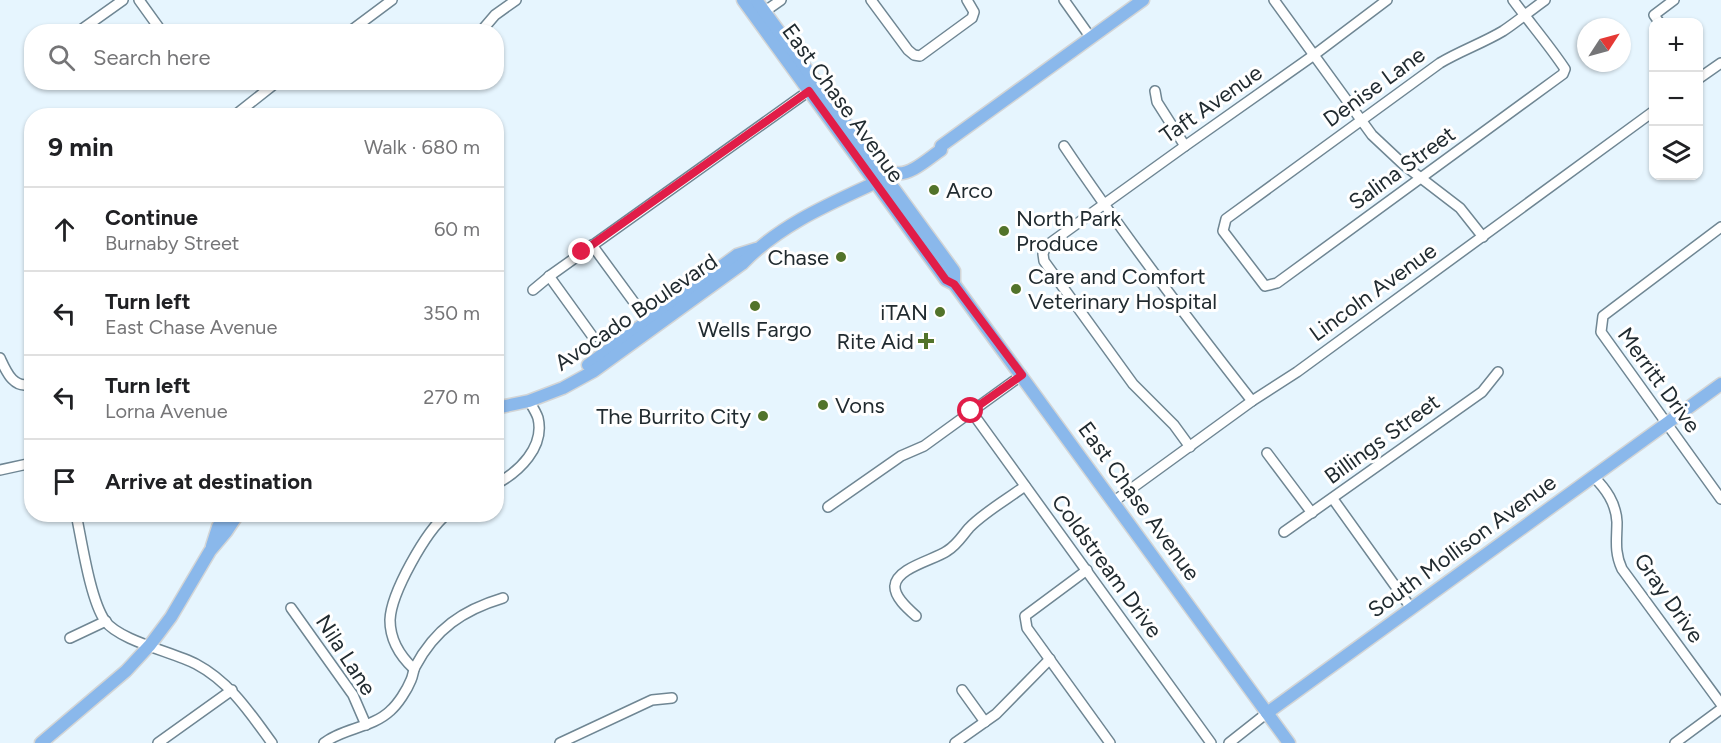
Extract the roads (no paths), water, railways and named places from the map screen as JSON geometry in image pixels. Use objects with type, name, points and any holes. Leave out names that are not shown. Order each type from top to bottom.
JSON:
[{"type":"main road","name":"East Chase Avenue","points":[[743,0],[760,15],[813,88],[954,271],[954,284],[1289,743]]},
{"type":"main road","name":"East Chase Avenue","points":[[756,0],[760,15]]},
{"type":"main road","name":"Avocado Boulevard","points":[[504,406],[529,401],[563,388],[594,370],[742,264],[757,249],[787,227],[813,212],[920,164],[941,150],[941,146],[1143,0]]},
{"type":"main road","name":"Avocado Boulevard","points":[[504,397],[527,393],[559,381],[590,364],[737,255],[757,249]]},
{"type":"main road","name":"South Mollison Avenue","points":[[1267,713],[1721,384]]},
{"type":"main road","points":[[210,551],[221,522]]},
{"type":"main road","points":[[41,743],[126,671],[150,645],[171,617],[210,551],[233,522]]},
{"type":"street","points":[[89,24],[123,0]]},
{"type":"street","points":[[139,0],[156,24]]},
{"type":"street","points":[[360,24],[392,0]]},
{"type":"street","points":[[487,24],[495,15],[516,0]]},
{"type":"street","points":[[760,15],[781,0]]},
{"type":"street","points":[[871,0],[908,50],[920,56],[972,18],[974,12],[969,2]]},
{"type":"street","points":[[1064,0],[1091,38]]},
{"type":"street","points":[[1274,0],[1360,120],[1389,152],[1460,208],[1483,237]]},
{"type":"street","name":"Taft Avenue","points":[[1190,447],[1174,425],[1133,384],[1044,261],[1043,254],[1046,246],[1314,55],[1386,0]]},
{"type":"street","points":[[1513,0],[1524,15]]},
{"type":"street","name":"Denise Lane","points":[[1277,283],[1265,286],[1223,231],[1224,224],[1231,216],[1440,63],[1501,32],[1545,0]]},
{"type":"street","points":[[1656,18],[1654,15],[1674,0]]},
{"type":"street","name":"Salina Street","points":[[1277,283],[1563,74],[1565,69],[1524,15]]},
{"type":"street","points":[[1703,76],[1721,63]]},
{"type":"street","points":[[533,290],[549,276],[813,88]]},
{"type":"street","points":[[244,108],[267,90]]},
{"type":"street","points":[[1155,91],[1157,102],[1185,146]]},
{"type":"street","name":"Lincoln Avenue","points":[[1113,502],[1252,401],[1297,372],[1649,114]]},
{"type":"street","points":[[1064,146],[1103,205],[1207,345],[1252,401]]},
{"type":"street","name":"Merritt Drive","points":[[1721,227],[1608,311],[1601,321],[1601,332],[1721,499]]},
{"type":"street","points":[[592,245],[636,305]]},
{"type":"street","points":[[549,276],[593,337]]},
{"type":"street","points":[[0,358],[9,377],[24,384]]},
{"type":"street","name":"Billings Street","points":[[1284,532],[1482,392],[1498,372]]},
{"type":"street","points":[[828,507],[901,456],[924,446],[1022,375]]},
{"type":"street","points":[[504,479],[524,465],[537,440],[538,420],[529,401]]},
{"type":"street","name":"Coldstream Drive","points":[[971,411],[1211,743]]},
{"type":"street","points":[[1268,453],[1312,513]]},
{"type":"street","points":[[0,470],[24,465]]},
{"type":"street","name":"Gray Drive","points":[[1593,476],[1614,505],[1617,518],[1615,548],[1622,568],[1721,704]]},
{"type":"street","points":[[916,616],[905,606],[896,591],[897,578],[903,572],[949,550],[970,527],[1025,486]]},
{"type":"street","points":[[1333,499],[1411,608]]},
{"type":"street","points":[[78,522],[91,585],[106,621],[118,633],[196,664],[232,690],[272,743]]},
{"type":"street","points":[[414,669],[395,644],[390,618],[394,598],[415,557],[438,522]]},
{"type":"street","points":[[1087,570],[1025,616],[1027,628],[1110,743]]},
{"type":"street","points":[[324,743],[385,716],[411,681],[414,669],[440,632],[452,621],[480,605],[503,598]]},
{"type":"street","name":"Nila Lane","points":[[291,608],[353,695],[366,724]]},
{"type":"street","points":[[69,638],[106,621]]},
{"type":"street","points":[[955,743],[1004,707],[1050,659]]},
{"type":"street","points":[[158,743],[232,690]]},
{"type":"street","points":[[962,690],[985,722]]},
{"type":"street","points":[[560,743],[652,700],[672,698]]},
{"type":"street","points":[[1675,743],[1721,709]]},
{"type":"street","name":"South Mollison Avenue","points":[[1228,743],[1267,713]]},
{"type":"place","name":"Arco","points":[[934,190]]},
{"type":"place","name":"North Park Produce","points":[[1004,231]]},
{"type":"place","name":"Chase","points":[[841,257]]},
{"type":"place","name":"Care and Comfort Veterinary Hospital","points":[[1016,289]]},
{"type":"place","name":"Wells Fargo","points":[[755,306]]},
{"type":"place","name":"iTAN","points":[[940,312]]},
{"type":"place","name":"Rite Aid","points":[[926,341]]},
{"type":"place","name":"Vons","points":[[823,405]]},
{"type":"place","name":"The Burrito City","points":[[763,416]]}]
